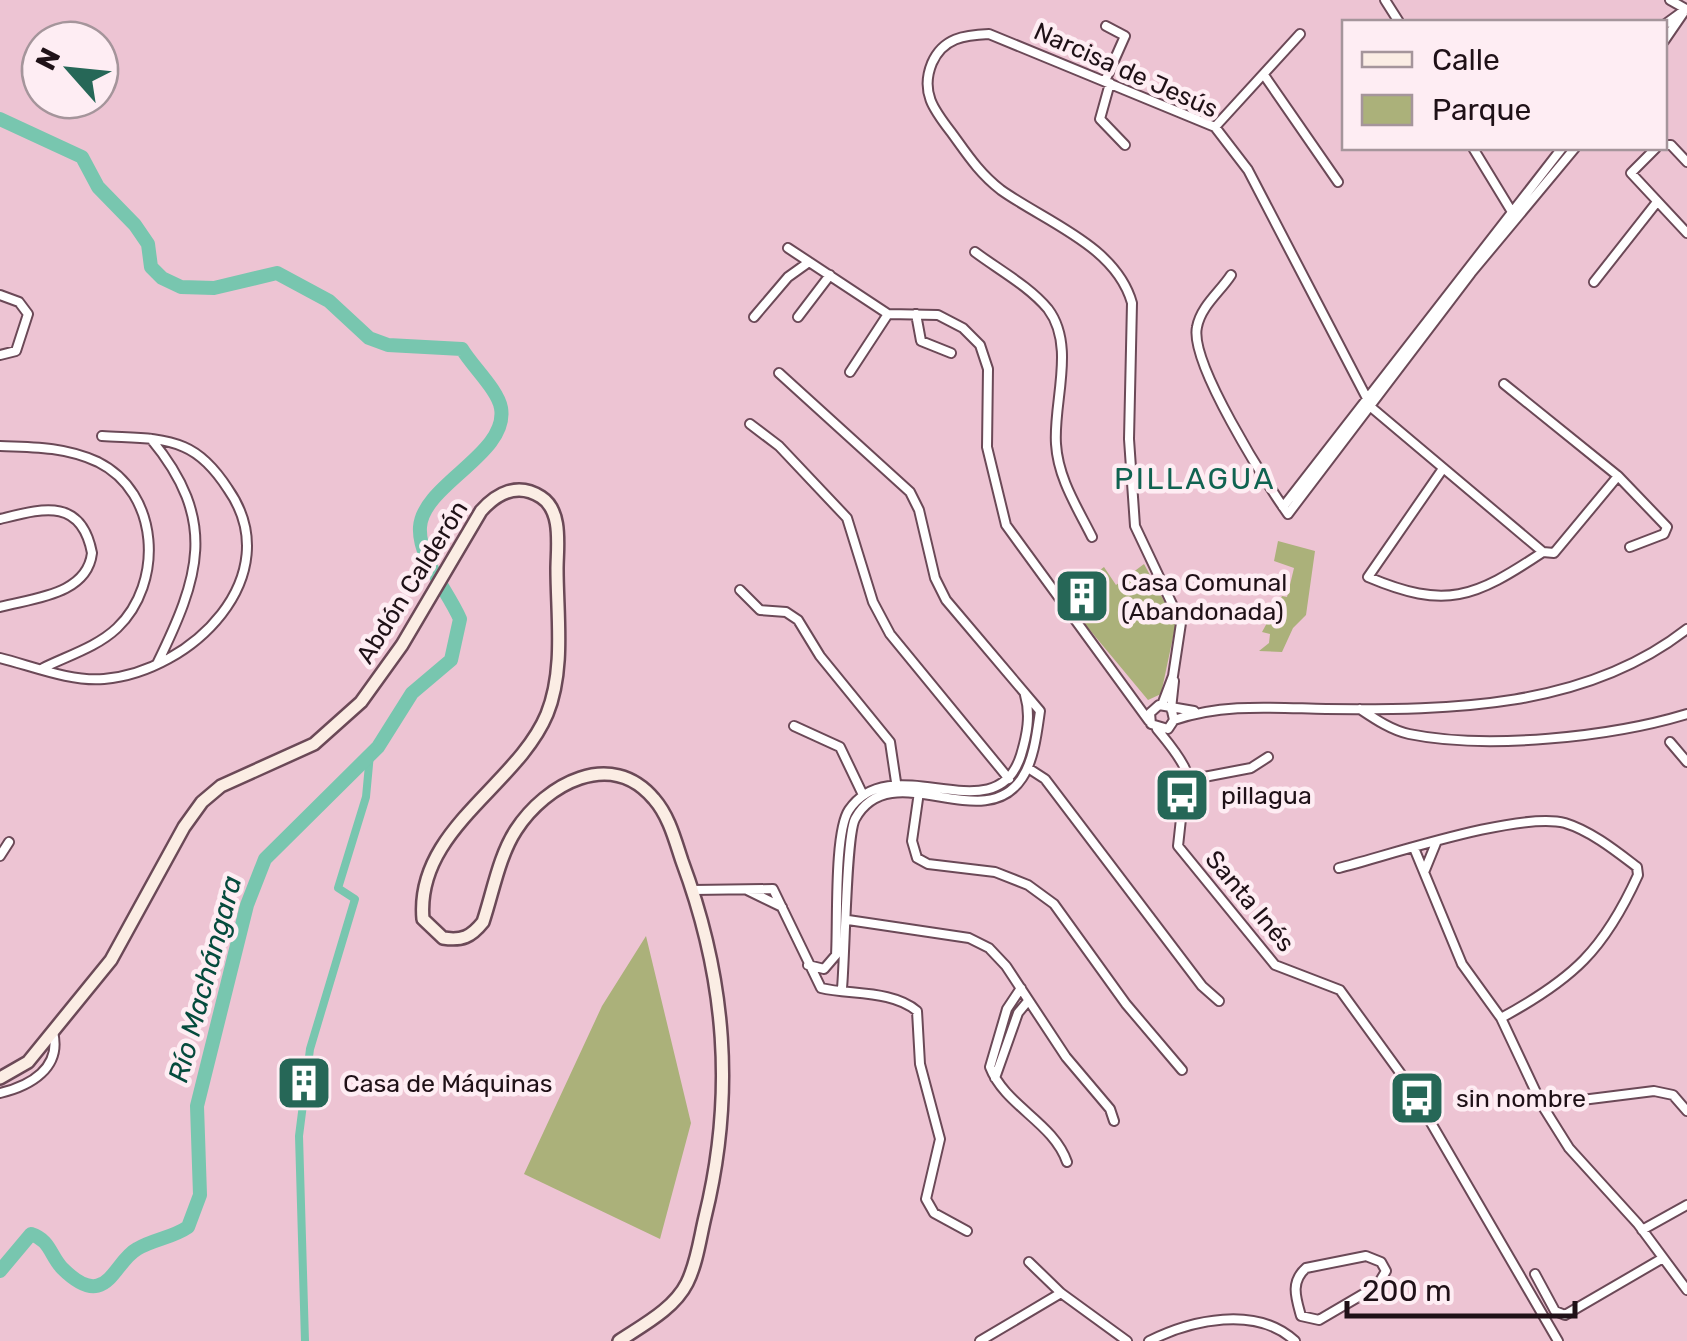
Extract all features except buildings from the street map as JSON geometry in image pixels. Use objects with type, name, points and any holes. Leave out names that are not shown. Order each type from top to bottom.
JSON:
[{"type":"street","points":[[1667,37],[1686,9],[1670,0]]},
{"type":"street","points":[[1106,26],[1125,36],[1125,43],[1108,82],[1100,119],[1124,144]]},
{"type":"street","name":"Narcisa de Jesús","points":[[1168,713],[1181,623],[1136,526],[1130,488],[1132,303],[1126,283],[1090,246],[1002,191],[971,164],[934,113],[926,90],[937,52],[953,38],[989,34],[1215,127],[1248,170],[1370,403]]},
{"type":"street","points":[[1215,127],[1300,34]]},
{"type":"street","points":[[1264,75],[1338,182]]},
{"type":"street","points":[[1667,146],[1687,162]]},
{"type":"street","points":[[1474,150],[1513,214]]},
{"type":"street","points":[[1231,276],[1203,310],[1195,342],[1206,375],[1286,510],[1561,150]]},
{"type":"street","points":[[1513,214],[1573,150]]},
{"type":"street","points":[[1654,150],[1632,173],[1687,233]]},
{"type":"street","points":[[1594,282],[1657,202]]},
{"type":"street","points":[[788,248],[888,314],[950,320],[980,345],[988,369],[987,447],[1006,525],[1041,578],[1172,747],[1187,779],[1251,768],[1268,757]]},
{"type":"street","points":[[975,252],[1035,296],[1058,329],[1062,359],[1056,445],[1062,477],[1092,537]]},
{"type":"street","points":[[754,318],[788,277],[809,262]]},
{"type":"street","points":[[798,317],[830,275]]},
{"type":"street","points":[[0,295],[18,302],[28,314],[16,351],[0,355]]},
{"type":"street","points":[[850,372],[888,314]]},
{"type":"street","points":[[916,314],[922,341],[951,352]]},
{"type":"street","points":[[779,373],[910,492],[919,510],[935,578],[946,600],[1040,711],[1028,768],[1018,784],[994,799],[919,790],[896,782],[863,796],[842,826],[844,920],[833,962],[822,969],[806,964]]},
{"type":"street","points":[[1504,384],[1618,476],[1666,527],[1664,534],[1630,546]]},
{"type":"street","points":[[1370,403],[1442,470],[1543,552]]},
{"type":"street","points":[[750,424],[779,446],[851,524],[868,588],[890,634],[1009,779]]},
{"type":"street","points":[[0,658],[102,680],[156,664],[200,639],[225,613],[241,578],[246,548],[235,499],[217,474],[184,447],[151,439],[102,436]]},
{"type":"street","points":[[151,439],[177,478],[197,536],[187,603],[156,664]]},
{"type":"street","points":[[0,446],[58,448],[95,461],[126,486],[146,522],[151,556],[134,606],[102,640],[43,668]]},
{"type":"street","points":[[1442,470],[1368,577],[1409,594],[1460,597],[1509,575],[1543,552],[1560,550],[1618,476]]},
{"type":"street","name":"Abdón Calderón","points":[[0,1078],[18,1070],[111,960],[184,827],[202,802],[221,786],[314,744],[335,727],[381,676],[481,511],[504,492],[530,492],[552,509],[557,530],[555,691],[539,731],[459,825],[434,862],[422,904],[428,928],[454,940],[474,933],[483,922],[516,830],[556,790],[578,775],[591,773],[622,779],[653,797],[666,817],[693,890],[720,1022],[723,1122],[688,1281],[661,1313],[619,1341]]},
{"type":"street","points":[[0,520],[47,507],[58,510],[79,523],[92,553],[85,573],[66,589],[0,607]]},
{"type":"street","points":[[740,590],[760,610],[786,612],[798,620],[820,656],[890,742],[896,782]]},
{"type":"street","points":[[1150,721],[1150,713],[1450,707],[1568,692],[1636,661],[1687,629]]},
{"type":"street","points":[[842,988],[850,838],[855,819],[878,797],[919,790],[980,792],[1009,779],[1024,744],[1029,713],[1024,695]]},
{"type":"street","points":[[1135,698],[1168,713]]},
{"type":"street","points":[[1360,709],[1408,734],[1472,738],[1582,737],[1687,714]]},
{"type":"street","points":[[1157,729],[1168,713]]},
{"type":"street","points":[[1168,713],[1172,747]]},
{"type":"street","points":[[794,726],[840,747],[863,796]]},
{"type":"street","points":[[1670,742],[1687,762]]},
{"type":"street","points":[[1028,768],[1044,779],[1202,986],[1219,1001]]},
{"type":"street","name":"Santa Inés","points":[[1187,779],[1178,846],[1275,965],[1340,990],[1409,1085],[1558,1341]]},
{"type":"street","points":[[919,790],[912,841],[918,858],[928,864],[1012,878],[1054,904],[1126,1004],[1182,1070]]},
{"type":"street","points":[[1339,868],[1528,819],[1566,823],[1610,846],[1637,867],[1638,875],[1613,925],[1582,966],[1501,1018]]},
{"type":"street","points":[[0,856],[10,842]]},
{"type":"street","points":[[1425,874],[1436,843]]},
{"type":"street","points":[[1414,848],[1462,964],[1501,1018],[1542,1105],[1569,1148],[1642,1230],[1687,1290]]},
{"type":"street","points":[[693,890],[765,886],[773,889],[806,964],[821,988],[842,988],[912,1006],[921,1018],[920,1064],[940,1139],[926,1199],[934,1213],[967,1230]]},
{"type":"street","points":[[844,920],[978,940],[998,956],[1066,1056],[1110,1109],[1114,1122]]},
{"type":"street","points":[[1021,988],[1008,1008],[990,1067],[994,1078],[1061,1145],[1067,1162]]},
{"type":"street","points":[[994,1078],[1018,1014],[1028,1001]]},
{"type":"street","points":[[0,1093],[19,1089],[48,1067],[56,1050],[53,1032]]},
{"type":"street","points":[[1542,1105],[1654,1091],[1674,1095],[1687,1111]]},
{"type":"street","points":[[1642,1230],[1687,1206]]},
{"type":"street","points":[[1366,1256],[1381,1262],[1386,1271],[1377,1286],[1319,1320],[1301,1316],[1294,1290],[1306,1268],[1366,1256]]},
{"type":"street","points":[[1535,1274],[1555,1312],[1564,1315],[1663,1258]]},
{"type":"street","points":[[1029,1262],[1061,1292],[1126,1341]]},
{"type":"street","points":[[980,1341],[1061,1292]]},
{"type":"street","points":[[1287,1334],[1301,1316]]},
{"type":"street","points":[[1150,1341],[1199,1322],[1228,1320],[1254,1322],[1295,1341]]},
{"type":"street","points":[[1162,1341],[1172,1330]]},
{"type":"green space","points":[[1278,541],[1315,551],[1306,615],[1293,628],[1282,652],[1259,651],[1269,643],[1270,634],[1262,632],[1282,596],[1287,597],[1294,568],[1274,561]]},
{"type":"green space","points":[[1144,564],[1176,623],[1161,694],[1148,700],[1079,617],[1095,601],[1082,584],[1104,567],[1116,585]]},
{"type":"green space","points":[[646,936],[691,1123],[660,1239],[524,1174],[602,1006]]},
{"type":"waterway","name":"Río Machángara","points":[[0,119],[82,157],[98,187],[148,244],[151,267],[162,278],[181,287],[214,288],[277,273],[329,301],[369,338],[388,345],[462,349],[501,408],[500,425],[492,440],[435,497],[420,527],[424,551],[460,619],[451,660],[412,693],[378,747],[265,859],[247,905],[197,1106],[200,1195],[188,1227],[137,1249],[99,1285],[77,1281],[42,1240],[31,1234],[0,1271]]},
{"type":"waterway","points":[[305,1341],[299,1136],[310,1049],[355,899],[338,888],[366,797],[370,754]]},
{"type":"place","name":"Casa Comunal (Abandonada)","points":[[1082,596]]},
{"type":"place","name":"pillagua","points":[[1182,795]]},
{"type":"place","name":"Casa de Máquinas","points":[[304,1083]]},
{"type":"place","name":"sin nombre","points":[[1417,1098]]},
{"type":"district","name":"PILLAGUA","points":[[1195,479]]}]
